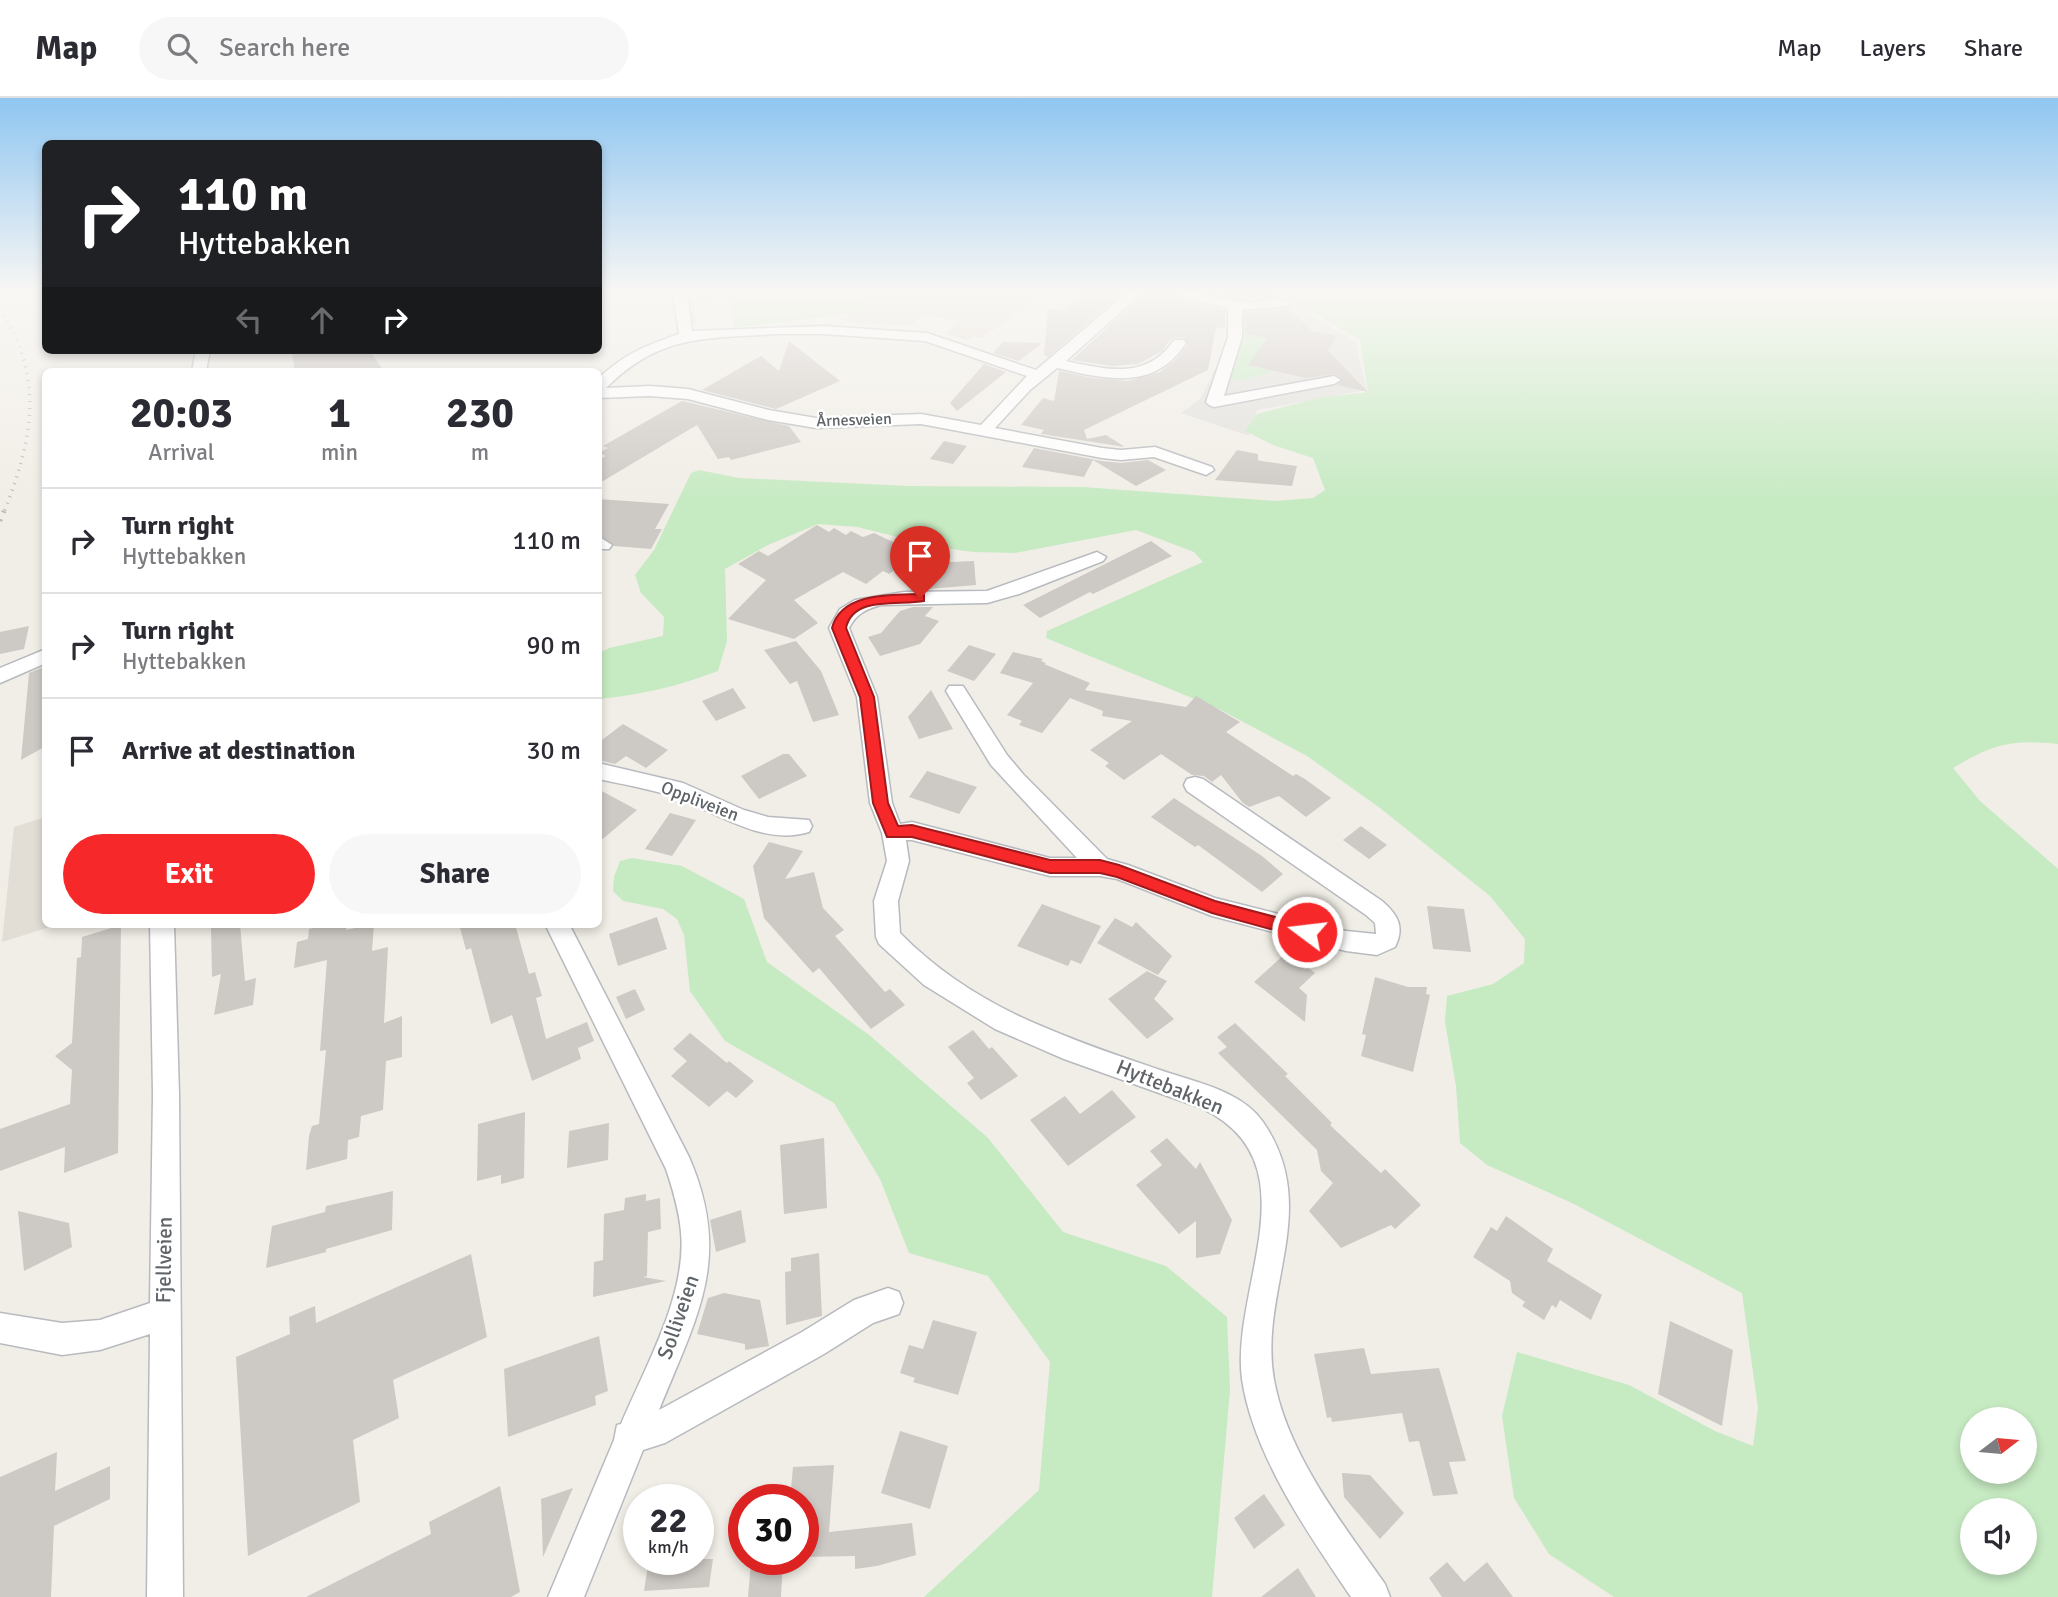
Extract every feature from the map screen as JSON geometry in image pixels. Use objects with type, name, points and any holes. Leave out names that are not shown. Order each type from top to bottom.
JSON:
[{"type":"street","name":"Årnesveien","points":[[602,386],[622,363]]},
{"type":"street","name":"Årnesveien","points":[[1002,363],[1037,375]]},
{"type":"street","points":[[985,430],[1037,375],[1056,363],[1117,373],[1152,370],[1165,363]]},
{"type":"street","points":[[1227,363],[1214,402],[1334,380]]},
{"type":"street","name":"Årnesveien","points":[[602,390],[688,394],[768,415],[816,423],[921,419],[1102,453],[1121,455],[1155,452],[1206,470]]},
{"type":"street","name":"Hyttebakken","points":[[1097,556],[996,595],[972,598],[879,599],[856,606],[841,618],[839,628],[867,697],[881,803],[893,833],[898,861],[887,901],[887,937],[909,958],[980,1007],[1022,1030],[1206,1097],[1232,1111],[1251,1127],[1270,1161],[1275,1189],[1275,1234],[1258,1342],[1257,1377],[1267,1413],[1289,1462],[1314,1508],[1372,1597]]},
{"type":"street","points":[[0,676],[42,657]]},
{"type":"street","points":[[956,691],[999,760],[1015,780],[1100,867]]},
{"type":"street","name":"Oppliveien","points":[[602,772],[675,789],[737,816],[768,825],[801,826]]},
{"type":"street","points":[[893,833],[921,833],[1050,867],[1100,867],[1119,871],[1212,907],[1307,932],[1364,944],[1377,945],[1386,940],[1389,932],[1386,919],[1374,908],[1312,868],[1195,785]]},
{"type":"street","name":"Fjellveien","points":[[162,928],[166,1082],[163,1314],[165,1597]]},
{"type":"street","name":"Solliveien","points":[[559,928],[671,1147],[689,1195],[696,1234],[695,1264],[689,1298],[629,1437],[566,1597]]},
{"type":"street","points":[[629,1437],[653,1431],[814,1343],[865,1311],[888,1303]]},
{"type":"street","points":[[0,1328],[62,1339],[100,1335],[163,1314]]},
{"type":"shaded area","points":[[1218,363],[1360,363],[1367,390],[1257,410],[1249,436],[1181,413],[1201,398]]},
{"type":"shaded area","points":[[42,818],[42,928],[46,928],[2,942],[14,827]]},
{"type":"green space","points":[[1230,363],[1251,363],[1249,366],[1275,371],[1239,381],[1226,377]]},
{"type":"green space","points":[[1364,363],[2058,363],[2058,744],[2028,742],[2003,745],[1980,753],[1953,768],[1980,801],[2058,869],[2058,1597],[1614,1597],[1549,1554],[1514,1498],[1502,1416],[1517,1352],[1629,1385],[1715,1431],[1753,1446],[1758,1408],[1742,1293],[1572,1203],[1487,1165],[1460,1143],[1456,1086],[1445,1022],[1447,996],[1493,984],[1524,963],[1525,939],[1490,896],[1380,808],[1307,756],[1219,709],[1046,638],[1047,631],[1203,562],[1194,552],[1136,530],[1015,553],[943,548],[857,527],[818,524],[768,545],[725,569],[727,641],[718,671],[659,689],[602,699],[602,652],[663,636],[664,617],[641,593],[635,575],[654,550],[691,473],[699,470],[739,478],[908,486],[1083,487],[1276,501],[1313,498],[1325,490],[1313,458],[1273,445],[1245,431],[1257,414],[1318,398],[1368,392]]},
{"type":"green space","points":[[632,858],[682,866],[744,899],[767,962],[868,1034],[988,1138],[1063,1232],[1166,1266],[1227,1317],[1230,1390],[1212,1597],[924,1597],[1039,1490],[1050,1362],[988,1276],[909,1253],[880,1179],[834,1103],[725,1041],[690,991],[684,935],[677,919],[663,909],[623,901],[613,891],[614,877],[620,861]]},
{"type":"building","points":[[294,363],[378,363],[382,368],[294,368]]},
{"type":"building","points":[[749,363],[769,363],[779,371],[782,363],[817,363],[840,381],[776,409],[702,390]]},
{"type":"building","points":[[1092,363],[1140,363],[1138,364],[1112,366]]},
{"type":"building","points":[[1171,363],[1209,363],[1208,370],[1084,430],[1087,439],[1106,435],[1125,447],[1041,434],[1044,430],[1021,425],[1043,398],[1054,401],[1059,371],[1128,381],[1160,372]]},
{"type":"building","points":[[1340,363],[1368,392],[1337,385],[1343,379],[1335,374],[1306,378],[1248,365]]},
{"type":"building","points":[[984,364],[1006,372],[957,411],[950,403]]},
{"type":"building","points":[[682,401],[789,426],[801,442],[731,460],[729,457],[718,459],[697,425],[602,482],[602,458],[606,456],[602,451],[608,448],[603,446]]},
{"type":"building","points":[[944,441],[967,446],[953,464],[930,459]]},
{"type":"building","points":[[1034,448],[1121,463],[1148,460],[1166,470],[1136,486],[1093,460],[1084,477],[1022,467]]},
{"type":"building","points":[[1237,450],[1258,454],[1258,460],[1261,461],[1297,466],[1292,486],[1215,480]]},
{"type":"building","points":[[602,499],[669,504],[655,529],[662,529],[651,549],[614,546],[602,537]]},
{"type":"building","points":[[817,525],[829,532],[834,528],[846,535],[851,531],[863,537],[874,533],[918,554],[889,574],[883,571],[866,584],[843,572],[794,600],[818,623],[794,639],[728,619],[766,580],[738,564],[759,551],[768,556]]},
{"type":"building","points":[[1151,541],[1172,556],[1093,594],[1090,592],[1040,618],[1023,605]]},
{"type":"building","points":[[974,561],[976,585],[929,589],[928,563]]},
{"type":"building","points":[[913,607],[933,607],[925,616],[939,621],[920,644],[880,656],[868,637],[881,633],[900,611]]},
{"type":"building","points":[[29,626],[24,649],[0,654],[0,632]]},
{"type":"building","points":[[796,641],[821,671],[839,715],[813,722],[797,681],[790,684],[764,650]]},
{"type":"building","points":[[969,645],[996,654],[974,681],[947,671]]},
{"type":"building","points":[[1013,652],[1043,659],[1041,661],[1046,663],[1044,664],[1090,683],[1085,690],[1186,707],[1196,696],[1240,722],[1226,732],[1293,776],[1296,774],[1305,779],[1331,798],[1306,817],[1279,796],[1249,807],[1221,775],[1212,782],[1204,776],[1192,775],[1161,754],[1124,780],[1105,766],[1109,763],[1090,750],[1132,721],[1102,716],[1103,711],[1070,698],[1042,733],[1019,725],[1022,721],[1007,715],[1033,683],[1000,673]]},
{"type":"building","points":[[42,668],[42,748],[21,760],[29,673]]},
{"type":"building","points":[[733,688],[746,708],[716,721],[702,701]]},
{"type":"building","points":[[931,690],[953,729],[919,739],[908,717]]},
{"type":"building","points":[[623,724],[668,750],[646,768],[626,756],[615,764],[602,761],[602,740]]},
{"type":"building","points":[[783,754],[789,754],[807,776],[759,799],[741,776]]},
{"type":"building","points":[[927,771],[977,787],[959,814],[909,797]]},
{"type":"building","points":[[602,791],[637,810],[602,840]]},
{"type":"building","points":[[1174,798],[1262,856],[1283,874],[1262,892],[1198,845],[1195,847],[1151,817]]},
{"type":"building","points":[[670,813],[696,820],[672,856],[645,849]]},
{"type":"building","points":[[1361,826],[1387,845],[1369,859],[1343,840]]},
{"type":"building","points":[[769,842],[803,851],[785,879],[814,872],[823,908],[844,930],[835,936],[885,992],[890,989],[905,1005],[871,1029],[819,968],[813,973],[764,918],[753,866]]},
{"type":"building","points":[[1042,904],[1101,926],[1081,964],[1071,960],[1068,966],[1017,946]]},
{"type":"building","points":[[1427,906],[1464,909],[1471,952],[1433,949]]},
{"type":"building","points":[[657,917],[667,949],[618,966],[609,934]]},
{"type":"building","points":[[1115,918],[1132,927],[1136,922],[1172,956],[1158,975],[1097,943]]},
{"type":"building","points":[[111,928],[121,928],[118,1153],[64,1173],[65,1147],[0,1171],[0,1129],[70,1104],[72,1070],[55,1056],[72,1043],[77,958],[81,957],[82,937]]},
{"type":"building","points":[[211,928],[240,928],[245,981],[256,978],[253,1005],[214,1015],[221,974],[212,977]]},
{"type":"building","points":[[374,928],[372,951],[388,947],[384,1023],[402,1016],[402,1057],[386,1061],[383,1110],[361,1116],[359,1137],[348,1140],[347,1159],[306,1170],[309,1136],[312,1126],[319,1124],[326,1050],[320,1051],[327,960],[294,968],[297,942],[308,939],[309,929]]},
{"type":"building","points":[[460,928],[516,928],[529,974],[535,972],[542,996],[536,998],[546,1039],[587,1022],[594,1041],[578,1048],[581,1059],[532,1081],[512,1015],[491,1024],[471,948],[466,950]]},
{"type":"building","points":[[1287,952],[1315,973],[1299,988],[1307,995],[1305,1022],[1254,982]]},
{"type":"building","points":[[1147,971],[1167,981],[1154,999],[1174,1019],[1147,1039],[1108,999]]},
{"type":"building","points":[[1375,977],[1408,987],[1427,987],[1426,994],[1430,995],[1413,1072],[1361,1056],[1366,1035],[1362,1034]]},
{"type":"building","points":[[635,989],[645,1010],[626,1019],[616,997]]},
{"type":"building","points":[[1235,1023],[1288,1074],[1285,1076],[1332,1123],[1330,1125],[1381,1173],[1385,1169],[1421,1205],[1395,1229],[1391,1225],[1341,1248],[1309,1211],[1333,1183],[1321,1171],[1317,1150],[1218,1053],[1227,1047],[1217,1037]]},
{"type":"building","points":[[973,1030],[1018,1076],[981,1100],[967,1083],[974,1078],[948,1047]]},
{"type":"building","points":[[690,1033],[754,1081],[736,1098],[727,1091],[709,1107],[671,1076],[687,1061],[673,1049]]},
{"type":"building","points":[[1112,1090],[1136,1117],[1068,1166],[1030,1120],[1065,1096],[1080,1114]]},
{"type":"building","points":[[525,1112],[524,1178],[501,1184],[501,1175],[477,1181],[478,1124]]},
{"type":"building","points":[[609,1123],[608,1160],[567,1168],[569,1131]]},
{"type":"building","points":[[824,1138],[827,1208],[784,1214],[780,1145]]},
{"type":"building","points":[[1167,1138],[1196,1169],[1200,1162],[1232,1220],[1220,1254],[1196,1258],[1196,1221],[1179,1234],[1136,1185],[1162,1165],[1150,1151]]},
{"type":"building","points":[[393,1191],[392,1230],[266,1268],[272,1226],[325,1212],[326,1206]]},
{"type":"building","points":[[646,1194],[646,1201],[660,1198],[661,1229],[648,1232],[647,1276],[643,1277],[666,1281],[593,1297],[594,1262],[603,1260],[604,1214],[624,1210],[625,1198]]},
{"type":"building","points":[[741,1210],[746,1242],[716,1252],[710,1220]]},
{"type":"building","points":[[18,1211],[69,1223],[72,1247],[24,1271]]},
{"type":"building","points":[[1506,1216],[1553,1249],[1547,1261],[1602,1295],[1591,1320],[1560,1300],[1556,1308],[1552,1305],[1544,1320],[1522,1306],[1525,1302],[1512,1293],[1510,1281],[1473,1257],[1491,1227],[1497,1231]]},
{"type":"building","points":[[819,1253],[822,1316],[786,1325],[785,1272],[791,1271],[791,1258]]},
{"type":"building","points":[[471,1254],[487,1337],[393,1380],[399,1418],[353,1440],[360,1502],[248,1556],[236,1357],[290,1334],[289,1317],[315,1306],[316,1323]]},
{"type":"building","points":[[724,1293],[760,1300],[769,1346],[745,1350],[745,1344],[697,1334],[708,1298]]},
{"type":"building","points":[[933,1320],[977,1332],[958,1395],[913,1382],[915,1378],[900,1373],[909,1345],[923,1349]]},
{"type":"building","points":[[1670,1321],[1733,1350],[1722,1426],[1658,1394]]},
{"type":"building","points":[[599,1336],[608,1391],[595,1396],[596,1405],[508,1437],[504,1369]]},
{"type":"building","points":[[1364,1348],[1371,1374],[1439,1368],[1466,1461],[1449,1462],[1458,1494],[1433,1496],[1419,1441],[1409,1442],[1402,1413],[1332,1422],[1331,1417],[1327,1418],[1314,1354]]},
{"type":"building","points":[[900,1431],[948,1446],[930,1509],[881,1493]]},
{"type":"building","points":[[57,1452],[55,1491],[110,1466],[110,1499],[54,1526],[51,1597],[0,1597],[0,1477]]},
{"type":"building","points":[[834,1465],[829,1532],[912,1523],[916,1555],[855,1569],[855,1556],[819,1557],[819,1484],[791,1484],[793,1467]]},
{"type":"building","points":[[1342,1473],[1370,1475],[1404,1513],[1380,1539],[1344,1497]]},
{"type":"building","points":[[500,1486],[520,1592],[511,1597],[306,1597],[431,1534],[429,1522]]},
{"type":"building","points":[[573,1488],[543,1557],[541,1499]]},
{"type":"building","points":[[1264,1494],[1285,1525],[1254,1549],[1234,1518]]},
{"type":"building","points":[[1447,1562],[1464,1582],[1487,1562],[1513,1597],[1442,1597],[1429,1578]]},
{"type":"building","points":[[1298,1568],[1316,1597],[1261,1597]]},
{"type":"building","points":[[646,1575],[711,1575],[709,1587],[644,1591]]},
{"type":"building","points":[[750,1575],[782,1575],[781,1597],[748,1597]]},
{"type":"railway","points":[[4,512],[22,459],[27,434],[30,409],[25,363]]},
{"type":"railway","points":[[0,521],[4,511]]},
{"type":"route","points":[[920,598],[879,599],[856,606],[841,618],[839,628],[867,697],[881,803],[893,833],[912,831],[1050,867],[1100,867],[1119,871],[1212,907],[1307,932]]}]
